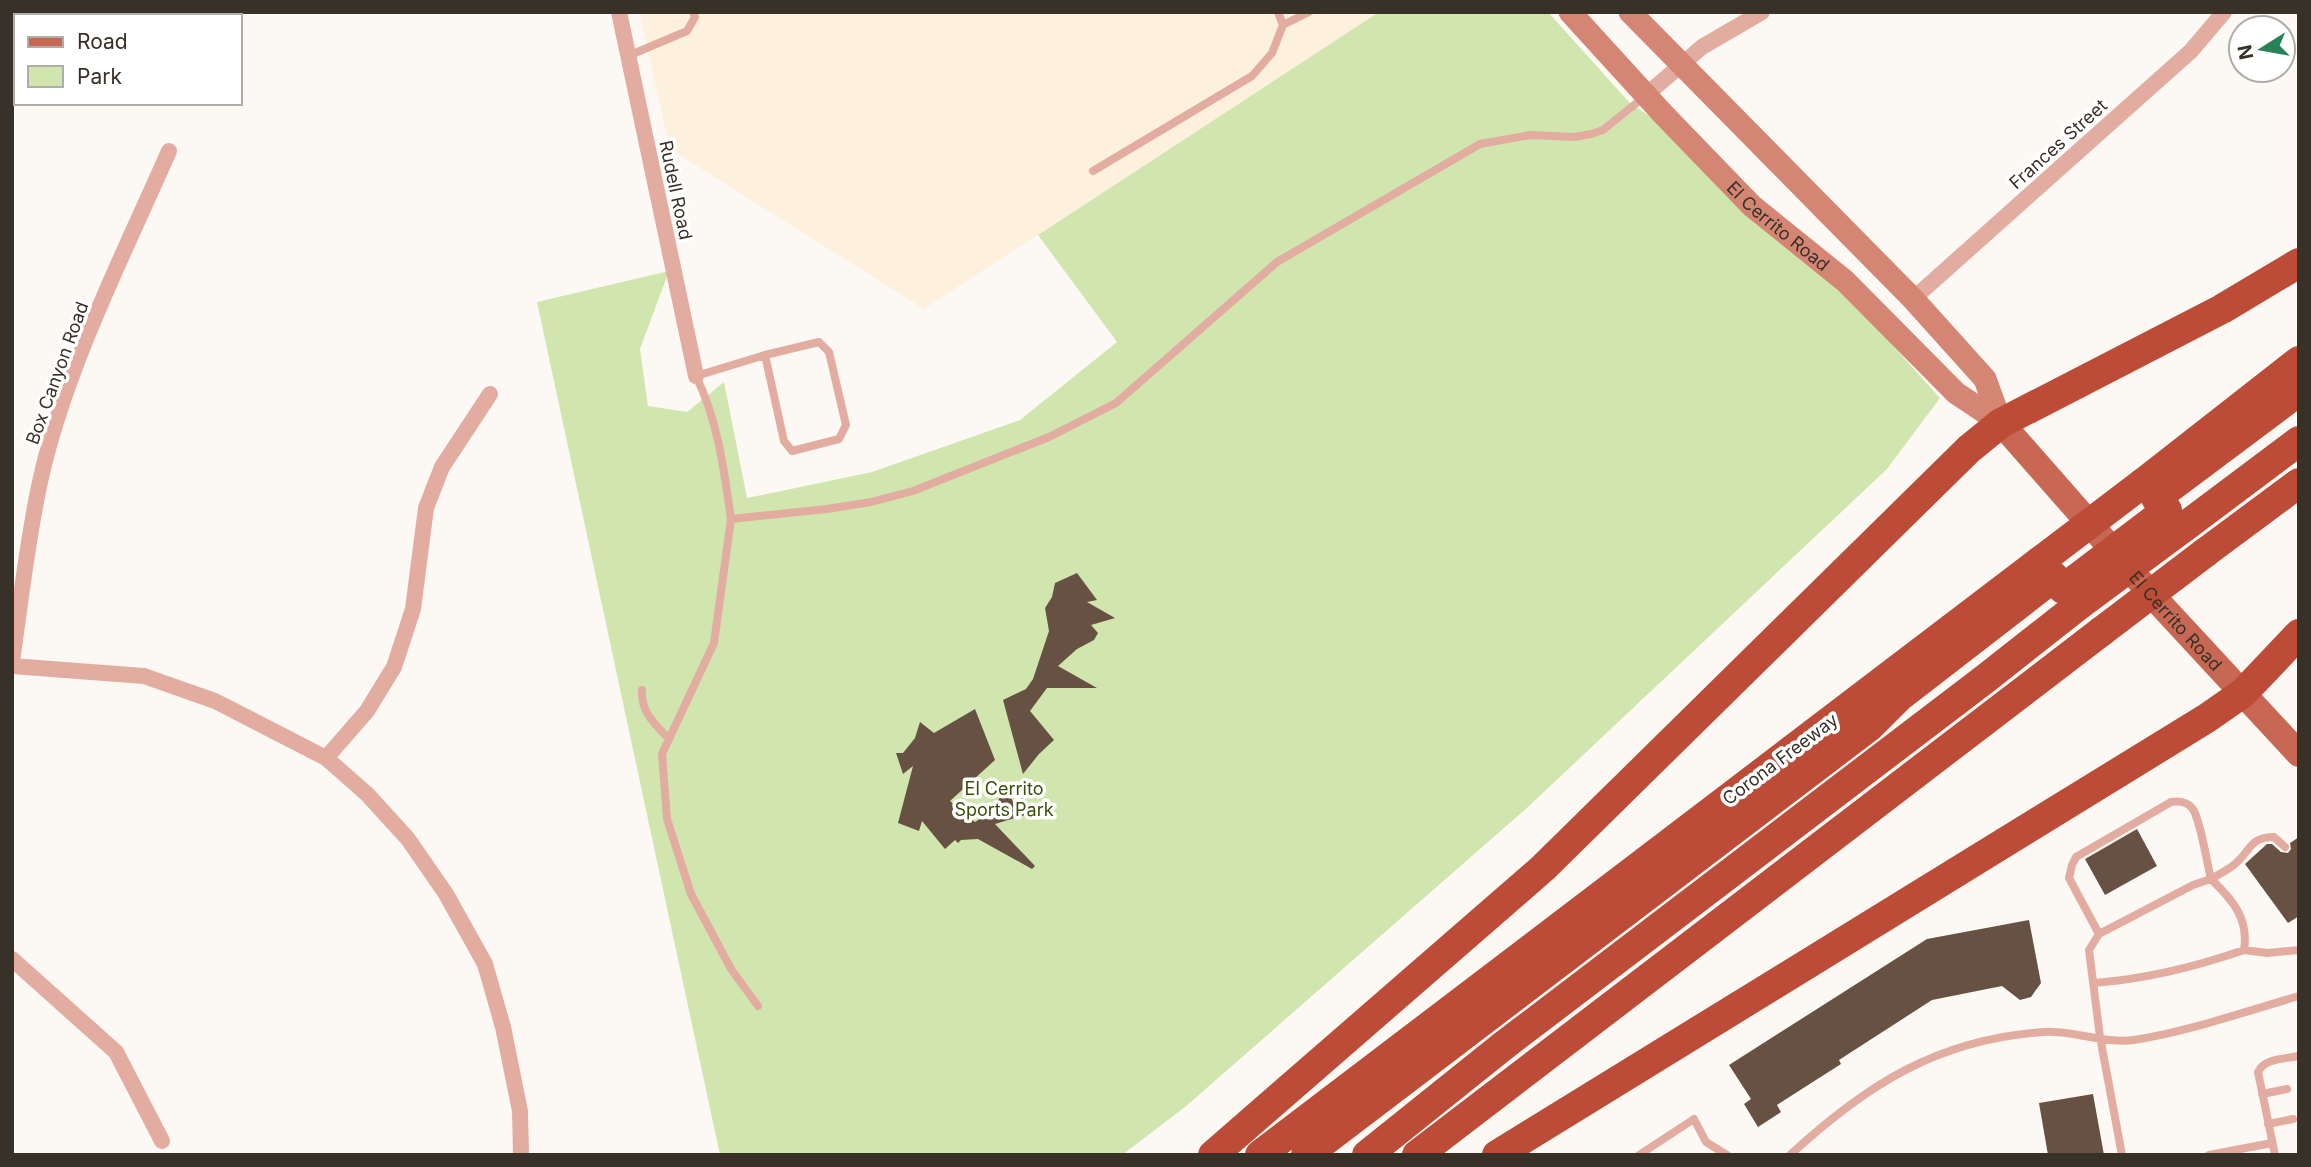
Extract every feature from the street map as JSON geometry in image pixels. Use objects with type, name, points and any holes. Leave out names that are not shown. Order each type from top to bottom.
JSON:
[{"type":"highway","points":[[1213,1155],[1543,868],[1969,449],[2001,423],[2222,309],[2299,263]]},
{"type":"highway","name":"Corona Freeway","points":[[1260,1155],[2059,583],[2162,505],[2299,361]]},
{"type":"highway","points":[[1306,1155],[1870,726],[1904,707],[2162,505],[2299,391]]},
{"type":"highway","points":[[2162,505],[2299,411]]},
{"type":"highway","points":[[2162,505],[2299,441]]},
{"type":"highway","points":[[1417,1155],[2299,483]]},
{"type":"highway","points":[[1367,1155],[1514,1038],[1985,679],[2059,583]]},
{"type":"highway","points":[[1497,1155],[2207,718],[2243,693],[2299,634]]},
{"type":"highway","points":[[1438,1100],[1494,1067],[1616,974],[1816,849]]},
{"type":"main road","name":"El Cerrito Road","points":[[1570,12],[1752,206],[1845,281],[1956,393],[2001,423],[2161,605],[2299,754]]},
{"type":"main road","name":"El Cerrito Road","points":[[1630,12],[1913,299],[1985,379],[2001,423]]},
{"type":"street","name":"Rudell Road","points":[[618,12],[696,376]]},
{"type":"street","points":[[1646,95],[1709,43],[1762,12]]},
{"type":"street","name":"Frances Street","points":[[1913,299],[2191,51],[2224,12]]},
{"type":"street","name":"Box Canyon Road","points":[[12,663],[40,481],[58,418],[92,326],[169,151]]},
{"type":"street","points":[[326,758],[367,711],[394,667],[412,609],[426,508],[442,467],[490,394]]},
{"type":"street","points":[[12,663],[144,676],[215,701],[326,758],[367,794],[408,839],[446,894],[485,964],[503,1027],[520,1111],[520,1155]]},
{"type":"street","points":[[12,959],[116,1052],[162,1141]]},
{"type":"lane","points":[[628,55],[687,31],[695,17],[693,12]]},
{"type":"lane","points":[[1093,171],[1252,76],[1272,53],[1283,24],[1278,12]]},
{"type":"lane","points":[[1283,24],[1309,12]]},
{"type":"lane","points":[[732,519],[871,502],[913,491],[1049,437],[1116,403],[1277,262],[1462,154],[1480,144],[1530,135],[1575,137],[1591,134],[1603,130],[1646,95]]},
{"type":"lane","points":[[758,1006],[731,968],[691,894],[667,819],[662,754],[714,643],[732,519],[710,408],[696,376],[765,355],[819,342],[830,352],[846,425],[839,439],[792,451],[784,441],[765,355]]},
{"type":"lane","points":[[642,690],[642,704],[649,718],[669,738]]},
{"type":"lane","points":[[2099,934],[2069,878],[2076,857],[2171,802],[2180,802],[2191,806],[2196,817],[2211,879],[2224,891],[2241,917],[2246,933],[2244,950]]},
{"type":"lane","points":[[2122,1155],[2100,1037],[2089,950],[2099,934],[2193,885],[2211,879],[2234,864],[2256,841],[2274,836],[2285,847]]},
{"type":"lane","points":[[2094,983],[2142,977],[2207,963],[2244,950],[2267,954],[2299,950]]},
{"type":"lane","points":[[1790,1155],[1816,1130],[1903,1070],[1939,1054],[1985,1039],[2046,1032],[2131,1040],[2220,1019],[2299,996]]},
{"type":"lane","points":[[2274,1155],[2258,1072],[2261,1066],[2269,1062],[2299,1056]]},
{"type":"lane","points":[[2262,1094],[2287,1088]]},
{"type":"lane","points":[[1639,1155],[1694,1119],[1706,1142],[1727,1155]]},
{"type":"lane","points":[[2268,1124],[2293,1119]]},
{"type":"lane","points":[[2209,1155],[2272,1143]]},
{"type":"shaded area","points":[[639,12],[1379,12],[924,309],[670,149]]},
{"type":"green space","name":"El Cerrito Sports Park","points":[[1379,12],[1548,12],[1628,101],[1754,191],[1940,398],[1887,469],[1529,806],[1185,1107],[1122,1155],[720,1155],[537,302],[669,271],[640,349],[648,406],[687,412],[724,382],[747,498],[872,472],[1020,420],[1117,342],[1038,235]]},
{"type":"building","points":[[1077,573],[1097,600],[1087,602],[1115,618],[1091,625],[1098,633],[1094,640],[1077,649],[1058,666],[1097,688],[1047,688],[1030,711],[1054,740],[1023,774],[1003,700],[1026,689],[1033,679],[1049,631],[1045,608],[1052,597],[1055,583]]},
{"type":"building","points":[[975,709],[995,760],[950,801],[975,822],[986,815],[987,817],[1007,787],[1013,802],[1022,798],[1025,815],[995,824],[1035,866],[1032,869],[978,839],[961,840],[958,843],[955,840],[945,849],[922,821],[919,831],[898,823],[913,766],[903,774],[896,753],[903,753],[915,738],[920,722],[934,733]]},
{"type":"building","points":[[2137,829],[2157,866],[2105,895],[2085,859]]},
{"type":"building","points":[[2299,837],[2299,916],[2288,923],[2245,864],[2267,844],[2288,853],[2291,849],[2290,843]]},
{"type":"building","points":[[2029,920],[2041,983],[2031,997],[2020,1000],[2002,986],[1932,1000],[1839,1060],[1841,1064],[1777,1105],[1781,1112],[1758,1127],[1744,1104],[1751,1099],[1729,1065],[1927,939]]},
{"type":"building","points":[[2093,1094],[2104,1155],[2048,1155],[2039,1103]]}]
